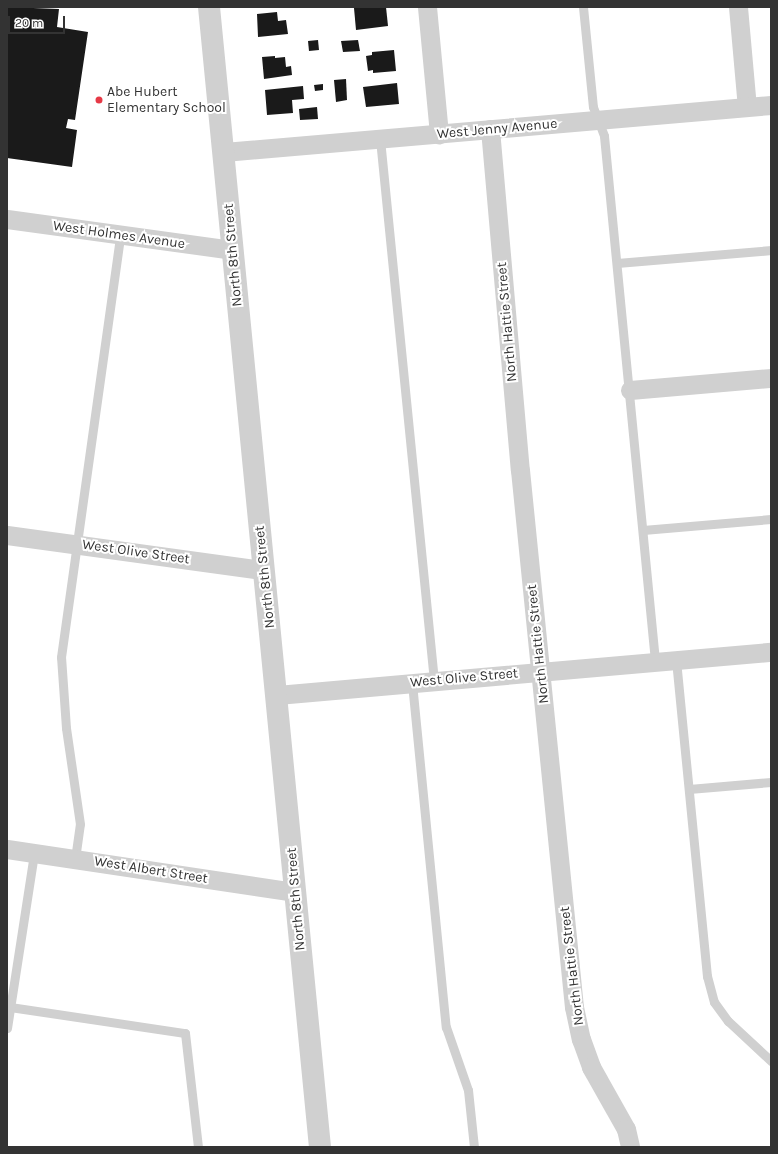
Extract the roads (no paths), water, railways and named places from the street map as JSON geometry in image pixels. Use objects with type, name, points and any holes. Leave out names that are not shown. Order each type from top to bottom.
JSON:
[{"type":"street","name":"North 8th Street","points":[[209,7],[320,1147]]},
{"type":"street","points":[[427,7],[439,134]]},
{"type":"street","points":[[738,7],[747,107]]},
{"type":"street","name":"West Jenny Avenue","points":[[224,152],[771,105]]},
{"type":"street","name":"North Hattie Street","points":[[490,129],[574,1007],[581,1039],[591,1067],[626,1129],[630,1147]]},
{"type":"street","name":"West Holmes Avenue","points":[[7,219],[232,250]]},
{"type":"street","points":[[630,390],[771,378]]},
{"type":"street","name":"West Olive Street","points":[[7,535],[264,570]]},
{"type":"street","name":"West Olive Street","points":[[277,695],[771,652]]},
{"type":"street","name":"West Albert Street","points":[[7,849],[294,892]]},
{"type":"lane","points":[[583,7],[593,107],[604,136],[630,390],[655,661]]},
{"type":"lane","points":[[380,139],[434,681]]},
{"type":"lane","points":[[75,859],[80,824],[66,728],[61,657],[75,544],[120,235]]},
{"type":"lane","points":[[617,263],[771,250]]},
{"type":"lane","points":[[643,530],[771,519]]},
{"type":"lane","points":[[676,660],[707,976],[714,1002],[728,1021],[771,1061]]},
{"type":"lane","points":[[412,683],[446,1027],[468,1090],[474,1147]]},
{"type":"lane","points":[[689,789],[771,782]]},
{"type":"lane","points":[[7,1028],[34,853]]},
{"type":"lane","points":[[10,1007],[184,1033],[198,1147]]},
{"type":"place","name":"Abe Hubert Elementary School","points":[[99,100]]}]
